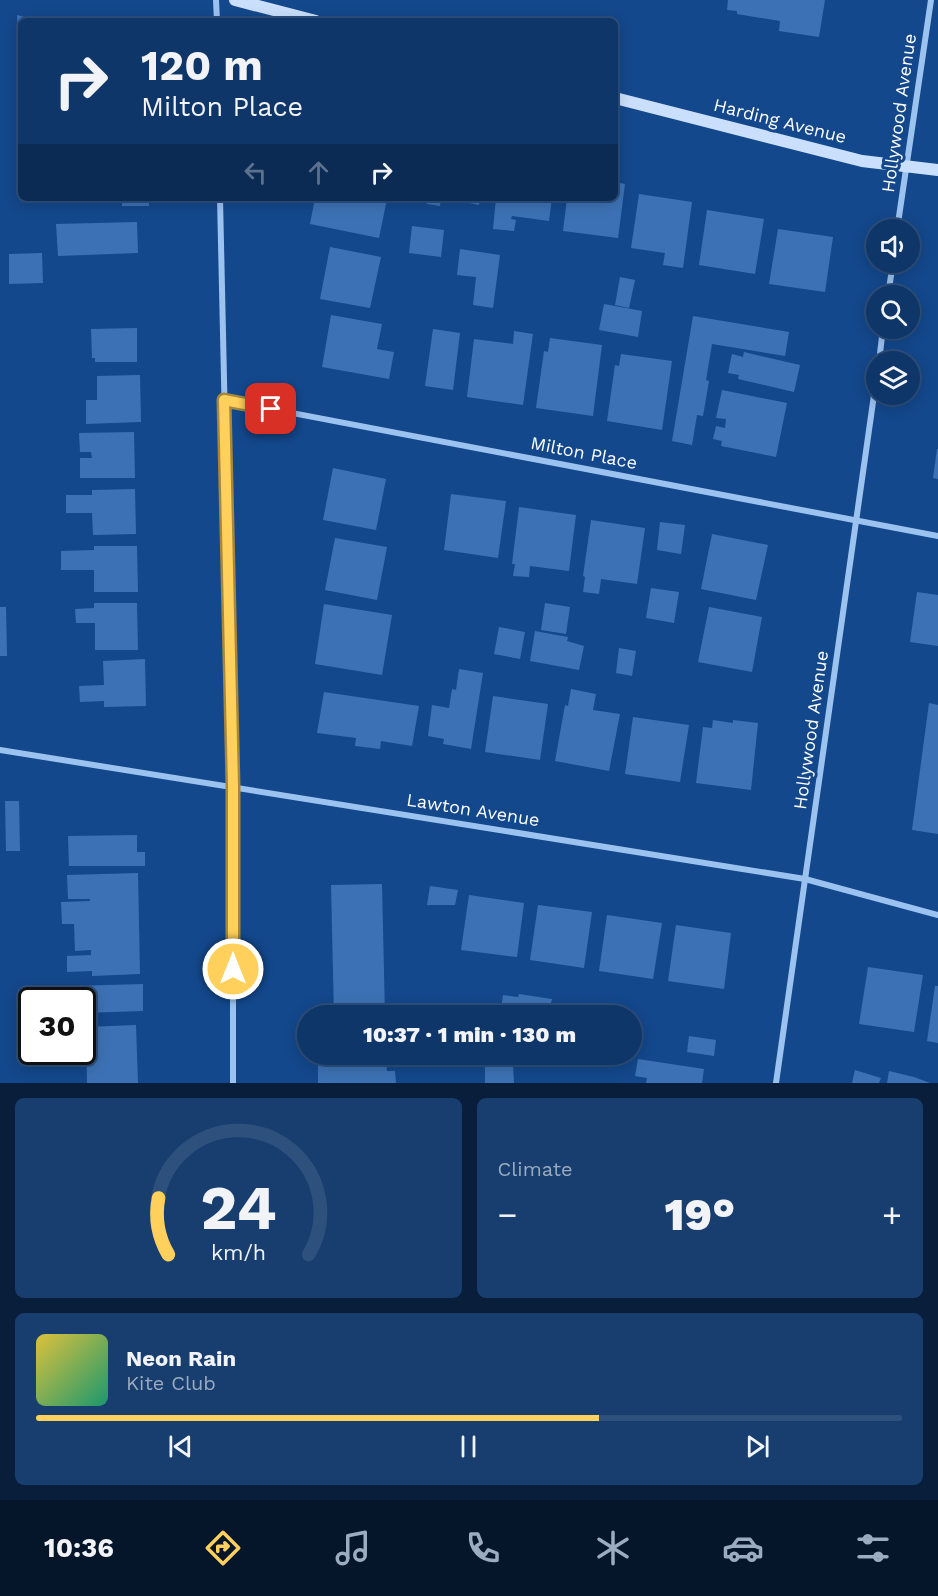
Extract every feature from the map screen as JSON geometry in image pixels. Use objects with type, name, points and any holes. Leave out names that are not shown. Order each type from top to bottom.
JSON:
[{"type":"street","points":[[216,0],[217,18]]},
{"type":"street","points":[[235,0],[304,18]]},
{"type":"street","name":"Hollywood Avenue","points":[[899,219],[931,0]]},
{"type":"street","name":"Harding Avenue","points":[[618,99],[862,161],[938,170]]},
{"type":"street","points":[[220,201],[233,786],[233,1083]]},
{"type":"street","name":"Milton Place","points":[[224,400],[938,536]]},
{"type":"street","name":"Hollywood Avenue","points":[[776,1083],[873,405]]},
{"type":"street","name":"Lawton Avenue","points":[[0,750],[805,879],[938,915]]},
{"type":"building","points":[[728,0],[825,0],[819,37],[779,31],[780,21],[737,14],[737,11],[727,10]]},
{"type":"building","points":[[17,15],[28,18],[18,18],[18,48]]},
{"type":"building","points":[[618,183],[625,184],[618,238],[563,231],[567,201],[618,201]]},
{"type":"building","points":[[639,194],[692,202],[683,268],[663,265],[665,253],[631,248]]},
{"type":"building","points":[[122,201],[149,201],[149,206],[122,206]]},
{"type":"building","points":[[314,201],[387,201],[379,238],[310,224]]},
{"type":"building","points":[[425,201],[441,201],[440,206],[427,204]]},
{"type":"building","points":[[460,201],[480,201],[479,205]]},
{"type":"building","points":[[496,201],[552,201],[549,221],[512,216],[511,219],[516,220],[514,231],[493,229]]},
{"type":"building","points":[[707,210],[764,219],[755,274],[699,265]]},
{"type":"building","points":[[137,222],[138,253],[58,256],[56,224]]},
{"type":"building","points":[[412,226],[444,230],[441,257],[409,253]]},
{"type":"building","points":[[778,229],[833,237],[825,292],[769,284]]},
{"type":"building","points":[[330,247],[381,257],[370,308],[320,299]]},
{"type":"building","points":[[460,249],[500,255],[493,308],[473,305],[476,277],[457,275]]},
{"type":"building","points":[[42,253],[43,283],[9,284],[9,254]]},
{"type":"building","points":[[620,277],[635,280],[629,308],[615,305]]},
{"type":"building","points":[[604,304],[642,311],[638,337],[599,330]]},
{"type":"building","points":[[331,315],[382,324],[377,349],[394,352],[389,379],[322,367]]},
{"type":"building","points":[[693,316],[789,332],[785,356],[712,344],[703,416],[697,415],[692,445],[672,441]]},
{"type":"building","points":[[137,328],[137,362],[95,362],[95,358],[92,358],[91,329]]},
{"type":"building","points":[[433,329],[460,333],[453,390],[425,386]]},
{"type":"building","points":[[514,331],[533,334],[523,405],[467,397],[474,339],[513,344]]},
{"type":"building","points":[[550,338],[602,345],[593,416],[536,408],[544,351],[548,352]]},
{"type":"building","points":[[744,352],[800,365],[794,392],[738,379],[739,375],[728,373],[732,354],[743,357]]},
{"type":"building","points":[[621,354],[672,361],[662,430],[607,421],[615,365],[619,366]]},
{"type":"building","points":[[140,375],[141,422],[86,424],[86,400],[97,400],[97,376]]},
{"type":"building","points":[[722,390],[787,403],[776,457],[721,446],[722,441],[713,439],[716,426],[725,428],[726,419],[716,418]]},
{"type":"building","points":[[134,432],[135,478],[80,478],[80,458],[92,458],[91,452],[80,452],[79,433]]},
{"type":"building","points":[[938,449],[938,479],[933,478]]},
{"type":"building","points":[[333,468],[386,479],[376,530],[323,520]]},
{"type":"building","points":[[135,489],[136,534],[93,535],[92,513],[66,513],[66,495],[92,495],[92,490]]},
{"type":"building","points":[[451,494],[506,501],[498,558],[444,550]]},
{"type":"building","points":[[519,507],[576,515],[569,571],[530,566],[529,577],[513,576],[515,564],[512,564]]},
{"type":"building","points":[[591,520],[645,528],[637,584],[601,579],[599,594],[583,592]]},
{"type":"building","points":[[660,522],[685,525],[681,554],[657,550]]},
{"type":"building","points":[[712,534],[768,545],[756,600],[701,589]]},
{"type":"building","points":[[335,538],[387,547],[377,600],[325,590]]},
{"type":"building","points":[[94,546],[137,546],[138,592],[94,592],[94,570],[61,570],[61,551],[94,550]]},
{"type":"building","points":[[651,588],[679,592],[674,623],[646,618]]},
{"type":"building","points":[[917,592],[938,595],[938,646],[910,642]]},
{"type":"building","points":[[94,603],[137,603],[138,650],[95,650],[95,623],[76,623],[75,609],[94,608]]},
{"type":"building","points":[[545,603],[570,607],[566,634],[541,630]]},
{"type":"building","points":[[324,604],[392,615],[382,675],[315,664]]},
{"type":"building","points":[[0,607],[6,607],[7,656],[0,656]]},
{"type":"building","points":[[709,607],[762,617],[752,672],[698,662]]},
{"type":"building","points":[[499,627],[525,632],[520,659],[494,654]]},
{"type":"building","points":[[535,631],[568,637],[567,641],[584,646],[579,670],[530,661]]},
{"type":"building","points":[[619,648],[636,651],[632,676],[616,673]]},
{"type":"building","points":[[145,659],[146,706],[104,707],[104,701],[80,702],[79,686],[104,685],[103,661]]},
{"type":"building","points":[[459,669],[483,673],[471,749],[443,744],[444,739],[428,736],[432,705],[449,708],[452,689],[456,690]]},
{"type":"building","points":[[571,689],[596,694],[593,710],[620,714],[609,771],[555,761],[565,705],[568,706]]},
{"type":"building","points":[[324,692],[419,706],[412,746],[381,741],[380,749],[355,746],[356,738],[317,733]]},
{"type":"building","points":[[493,696],[548,704],[540,760],[485,752]]},
{"type":"building","points":[[929,703],[938,705],[938,834],[912,830]]},
{"type":"building","points":[[633,717],[689,725],[680,782],[625,774]]},
{"type":"building","points":[[713,720],[758,723],[751,790],[696,783],[703,727],[712,728]]},
{"type":"building","points":[[5,801],[19,801],[20,851],[6,851]]},
{"type":"building","points":[[137,835],[137,852],[145,852],[145,866],[69,866],[68,836]]},
{"type":"building","points":[[138,873],[140,974],[92,976],[92,971],[67,972],[67,956],[91,955],[91,950],[75,951],[74,924],[62,924],[61,902],[90,901],[90,899],[68,899],[67,875]]},
{"type":"building","points":[[382,884],[385,1005],[334,1005],[331,885]]},
{"type":"building","points":[[430,886],[458,890],[455,905],[427,905]]},
{"type":"building","points":[[469,895],[524,903],[517,957],[461,950]]},
{"type":"building","points":[[538,905],[592,912],[584,968],[530,960]]},
{"type":"building","points":[[607,915],[662,923],[653,979],[599,971]]},
{"type":"building","points":[[676,925],[731,933],[724,989],[668,981]]},
{"type":"building","points":[[868,967],[923,975],[914,1032],[859,1024]]},
{"type":"building","points":[[143,984],[143,1011],[96,1013],[96,987],[72,986]]},
{"type":"building","points":[[935,986],[938,986],[938,1043],[927,1041]]},
{"type":"building","points":[[519,994],[552,999],[551,1003],[565,1005],[502,1005],[503,995],[518,997]]},
{"type":"building","points":[[136,1025],[138,1083],[87,1083],[87,1065],[96,1065],[96,1027]]},
{"type":"building","points":[[689,1036],[716,1040],[714,1056],[687,1052]]},
{"type":"building","points":[[642,1060],[704,1069],[702,1083],[646,1083],[647,1078],[635,1076],[637,1065],[642,1065]]},
{"type":"building","points":[[318,1065],[386,1065],[387,1071],[395,1071],[396,1083],[318,1083]]},
{"type":"building","points":[[485,1065],[513,1065],[514,1083],[485,1083]]},
{"type":"building","points":[[855,1070],[881,1078],[879,1083],[852,1083]]},
{"type":"building","points":[[889,1071],[914,1077],[930,1083],[887,1083]]},
{"type":"route","points":[[233,969],[233,786],[224,400],[271,409]]}]
